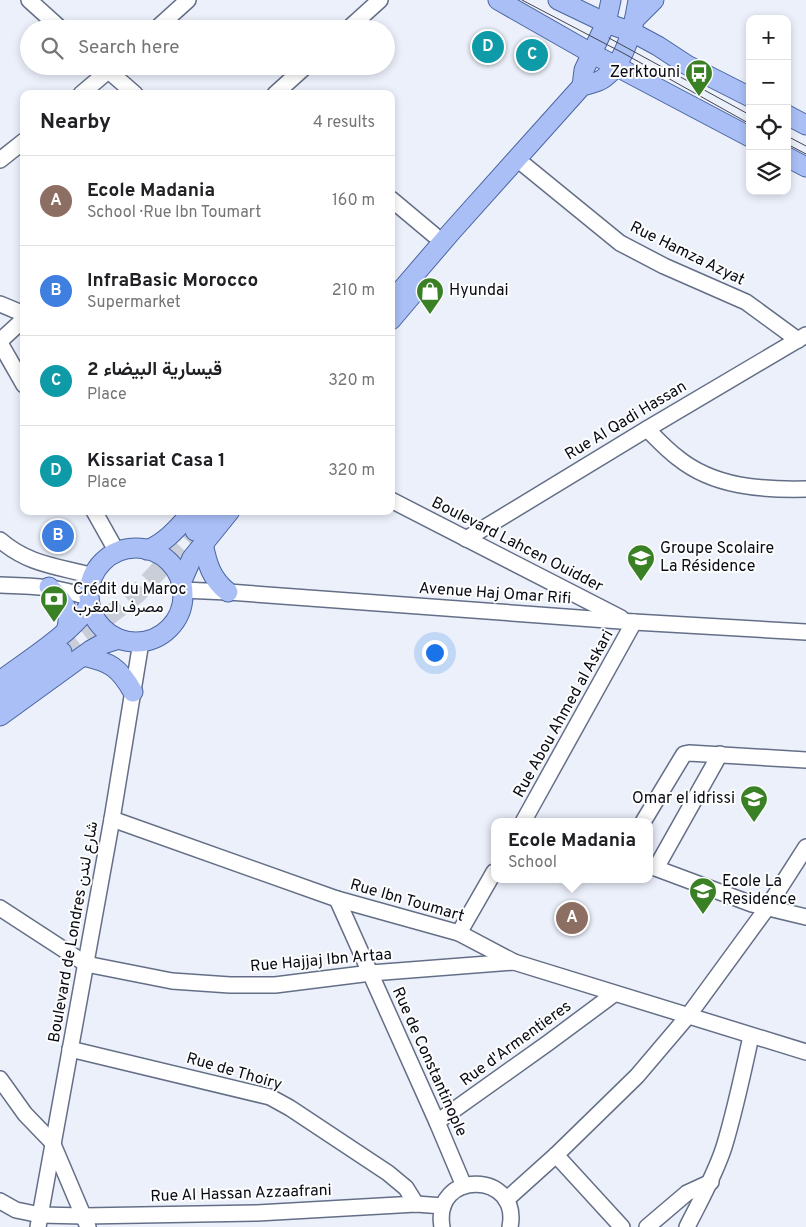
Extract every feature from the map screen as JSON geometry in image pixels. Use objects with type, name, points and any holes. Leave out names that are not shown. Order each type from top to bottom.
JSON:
[{"type":"main road","points":[[498,0],[592,53],[746,135]]},
{"type":"main road","points":[[558,0],[606,23],[633,26],[658,46],[687,65],[746,94]]},
{"type":"main road","points":[[582,86],[584,70],[606,23],[611,0]]},
{"type":"main road","points":[[395,280],[517,159],[582,86],[603,79],[617,66],[633,26],[638,0]]},
{"type":"main road","points":[[633,26],[654,0]]},
{"type":"main road","points":[[791,117],[806,125]]},
{"type":"main road","points":[[791,159],[806,167]]},
{"type":"main road","points":[[395,297],[443,233]]},
{"type":"main road","points":[[395,315],[455,244],[443,233]]},
{"type":"main road","points":[[147,550],[158,545],[168,537],[189,515]]},
{"type":"main road","points":[[89,602],[100,626],[119,639],[141,642],[163,633],[175,622],[181,606],[182,586],[199,537],[210,515]]},
{"type":"main road","points":[[199,537],[225,515]]},
{"type":"main road","points":[[199,537],[212,575],[220,586],[228,592]]},
{"type":"main road","points":[[0,681],[66,631],[85,613],[89,602],[89,591],[93,576],[103,562],[117,552],[133,548],[147,550],[160,555],[171,564],[182,586]]},
{"type":"main road","points":[[49,587],[67,609],[69,623],[66,631]]},
{"type":"main road","points":[[0,716],[100,645],[119,639]]},
{"type":"main road","points":[[0,698],[62,652]]},
{"type":"main road","points":[[83,656],[98,659],[114,667],[123,676],[133,692]]},
{"type":"street","points":[[29,0],[51,20]]},
{"type":"street","points":[[166,20],[188,0]]},
{"type":"street","points":[[358,20],[380,0]]},
{"type":"street","points":[[85,90],[101,75]]},
{"type":"street","points":[[116,75],[131,90]]},
{"type":"street","points":[[279,90],[296,75]]},
{"type":"street","points":[[0,160],[20,143]]},
{"type":"street","name":"Rue Hamza Azyat","points":[[517,159],[620,243],[664,266],[746,302],[802,338]]},
{"type":"street","points":[[395,202],[443,233]]},
{"type":"street","points":[[0,304],[20,312]]},
{"type":"street","points":[[20,323],[0,342],[20,378]]},
{"type":"street","name":"Rue Al Qadi Hassan","points":[[466,539],[802,338]]},
{"type":"street","points":[[647,429],[678,459],[710,476],[750,488],[806,489]]},
{"type":"street","name":"Boulevard Lahcen Ouidder","points":[[395,502],[631,622]]},
{"type":"street","points":[[96,515],[117,552]]},
{"type":"street","points":[[0,540],[14,552],[26,558],[93,576]]},
{"type":"street","points":[[0,585],[49,587],[67,590],[89,602]]},
{"type":"street","name":"Avenue Haj Omar Rifi","points":[[182,586],[228,592],[631,622],[806,632]]},
{"type":"street","name":"Rue Abou Ahmed al Askari","points":[[525,818],[631,622]]},
{"type":"street","name":"Boulevard de Londres شارع لندن","points":[[39,1221],[112,819],[141,642]]},
{"type":"street","points":[[646,818],[684,754],[720,754],[806,760]]},
{"type":"street","points":[[720,754],[653,867],[752,904],[806,917]]},
{"type":"street","name":"Rue Ibn Toumart","points":[[112,819],[337,899],[459,933],[514,962],[806,1052]]},
{"type":"street","points":[[506,1200],[637,1076],[688,1016],[767,908],[806,847]]},
{"type":"street","points":[[459,933],[491,877]]},
{"type":"street","name":"Rue de Constantinople","points":[[337,899],[464,1186]]},
{"type":"street","name":"Rue Hajjaj Ibn Artaa","points":[[3,915],[86,964],[172,982],[275,985],[371,973],[514,962]]},
{"type":"street","name":"Rue d'Armentieres","points":[[437,1122],[614,994]]},
{"type":"street","points":[[687,1227],[711,1182],[729,1130],[751,1036]]},
{"type":"street","name":"Rue de Thoiry","points":[[70,1049],[270,1097],[290,1108],[388,1173],[406,1188],[416,1204]]},
{"type":"street","points":[[0,1079],[25,1114],[52,1142],[86,1221]]},
{"type":"street","points":[[556,1154],[622,1227]]},
{"type":"street","points":[[647,1227],[687,1193],[711,1182]]},
{"type":"street","points":[[442,1227],[441,1213],[451,1194],[464,1186],[476,1184],[487,1185],[498,1191],[506,1200],[511,1212],[510,1227]]},
{"type":"street","name":"Rue Al Hassan Azzaafrani","points":[[0,1201],[39,1221],[86,1221],[416,1204],[443,1206]]},
{"type":"tunnel","points":[[62,652],[137,594],[195,531]]},
{"type":"tram line","points":[[522,0],[623,53],[746,122]]},
{"type":"tram line","points":[[609,38],[746,113]]},
{"type":"tram line","points":[[791,138],[806,146]]},
{"type":"tram line","points":[[791,146],[806,154]]},
{"type":"place","name":"Kissariat Casa 1","points":[[488,47]]},
{"type":"place","name":"قيسارية البيضاء 2","points":[[532,55]]},
{"type":"place","name":"Zerktouni","points":[[699,97]]},
{"type":"place","name":"Hyundai","points":[[430,315]]},
{"type":"place","name":"InfraBasic Morocco","points":[[58,536]]},
{"type":"place","name":"Groupe Scolaire La Résidence","points":[[641,582]]},
{"type":"place","name":"Crédit du Maroc مصرف المغرب","points":[[54,623]]},
{"type":"place","name":"Omar el idrissi","points":[[754,823]]},
{"type":"place","name":"Ecole La Residence","points":[[703,915]]},
{"type":"place","name":"Ecole Madania","points":[[572,918]]}]
